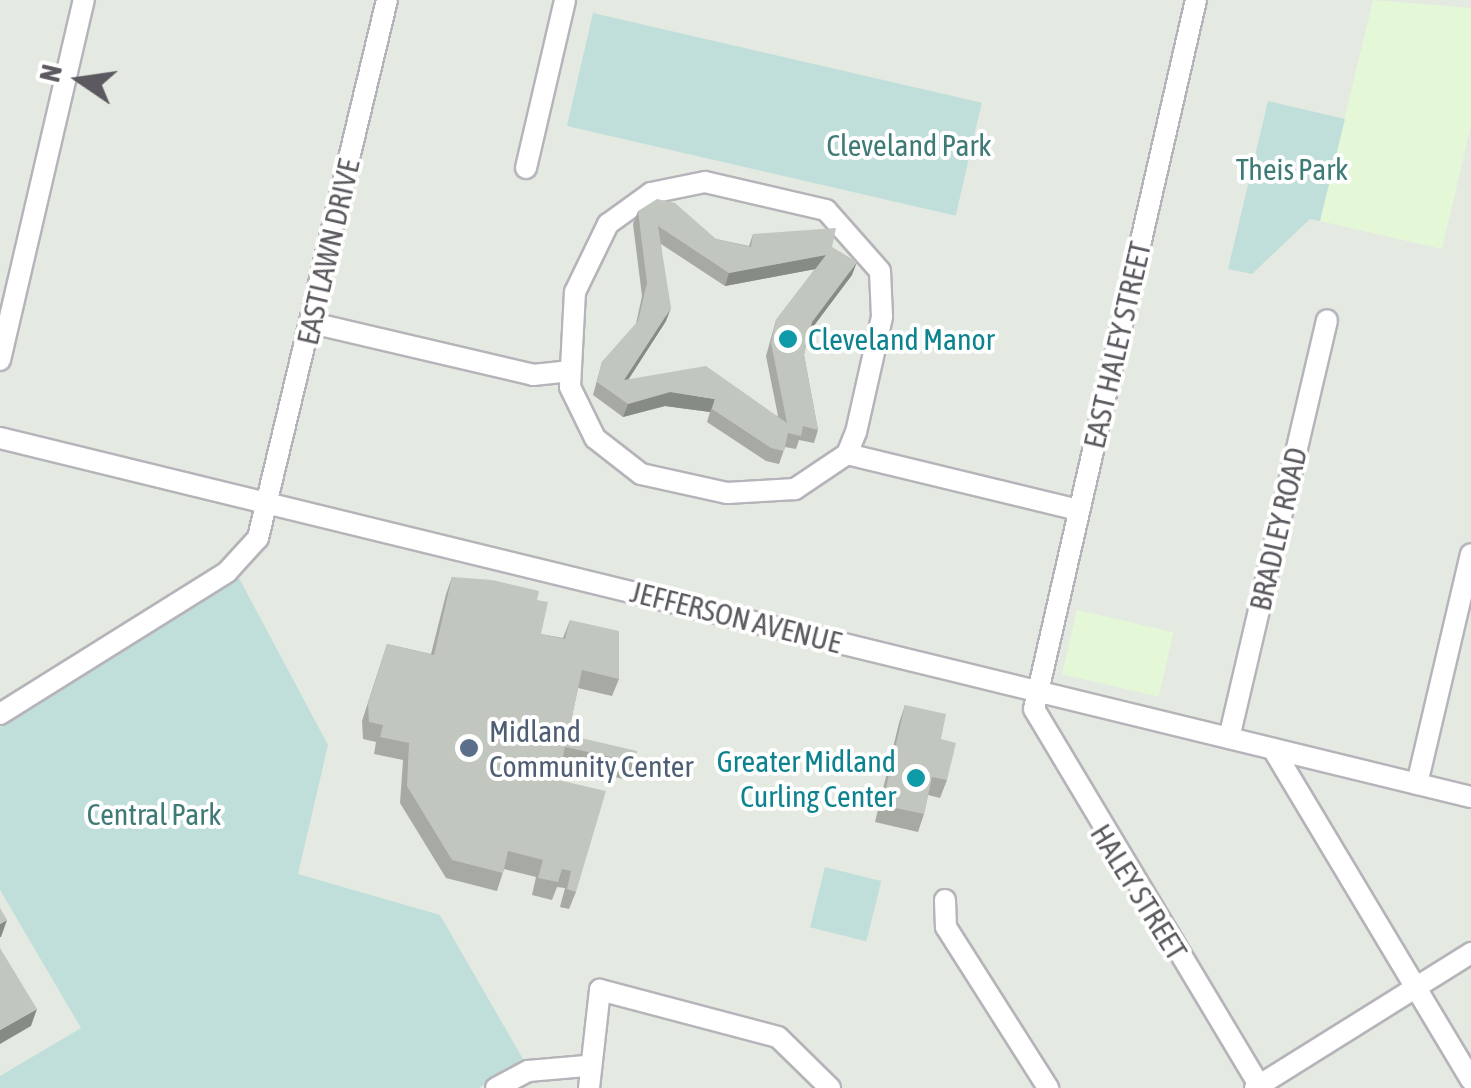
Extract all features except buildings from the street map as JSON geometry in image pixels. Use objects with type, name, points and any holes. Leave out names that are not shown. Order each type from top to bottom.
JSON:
[{"type":"street","points":[[0,360],[84,0]]},
{"type":"street","name":"EASTLAWN DRIVE","points":[[0,714],[228,572],[258,538],[387,0]]},
{"type":"street","points":[[526,168],[565,0]]},
{"type":"street","name":"EAST HALEY STREET","points":[[1036,690],[1196,0]]},
{"type":"street","points":[[676,184],[786,194],[826,210],[880,271],[882,317],[847,454],[823,476],[768,495],[678,485],[641,474],[595,438],[569,370],[575,292],[597,242],[628,207],[676,184]]},
{"type":"street","name":"BRADLEY ROAD","points":[[1229,738],[1327,320]]},
{"type":"street","points":[[312,322],[522,373],[569,370]]},
{"type":"street","name":"JEFFERSON AVENUE","points":[[0,438],[1471,797]]},
{"type":"street","points":[[847,454],[1079,510]]},
{"type":"street","points":[[1417,784],[1465,609],[1471,554]]},
{"type":"street","name":"HALEY STREET","points":[[1036,690],[1040,732],[1258,1087]]},
{"type":"street","points":[[1273,749],[1471,1080]]},
{"type":"street","points":[[945,900],[946,928],[1048,1088]]},
{"type":"street","points":[[1258,1087],[1471,953]]},
{"type":"street","points":[[588,1088],[586,1066],[600,990],[778,1037],[830,1088]]},
{"type":"street","points":[[496,1088],[528,1071],[586,1066]]},
{"type":"shaded area","points":[[1373,0],[1471,8],[1471,125],[1442,249],[1320,221]]},
{"type":"shaded area","points":[[1077,610],[1173,632],[1159,697],[1062,674]]},
{"type":"green space","name":"Cleveland Park","points":[[593,13],[982,103],[956,216],[567,126]]},
{"type":"green space","name":"Theis Park","points":[[1268,101],[1345,119],[1320,221],[1310,219],[1252,274],[1228,269]]},
{"type":"green space","name":"Central Park","points":[[239,578],[328,745],[298,874],[440,915],[523,1059],[479,1088],[0,1088],[0,1076],[81,1028],[0,890],[0,727]]},
{"type":"green space","points":[[825,867],[881,881],[866,941],[810,927]]},
{"type":"place","name":"Cleveland Manor","points":[[788,339]]},
{"type":"place","name":"Midland Community Center","points":[[469,748]]},
{"type":"place","name":"Greater Midland Curling Center","points":[[916,778]]}]
